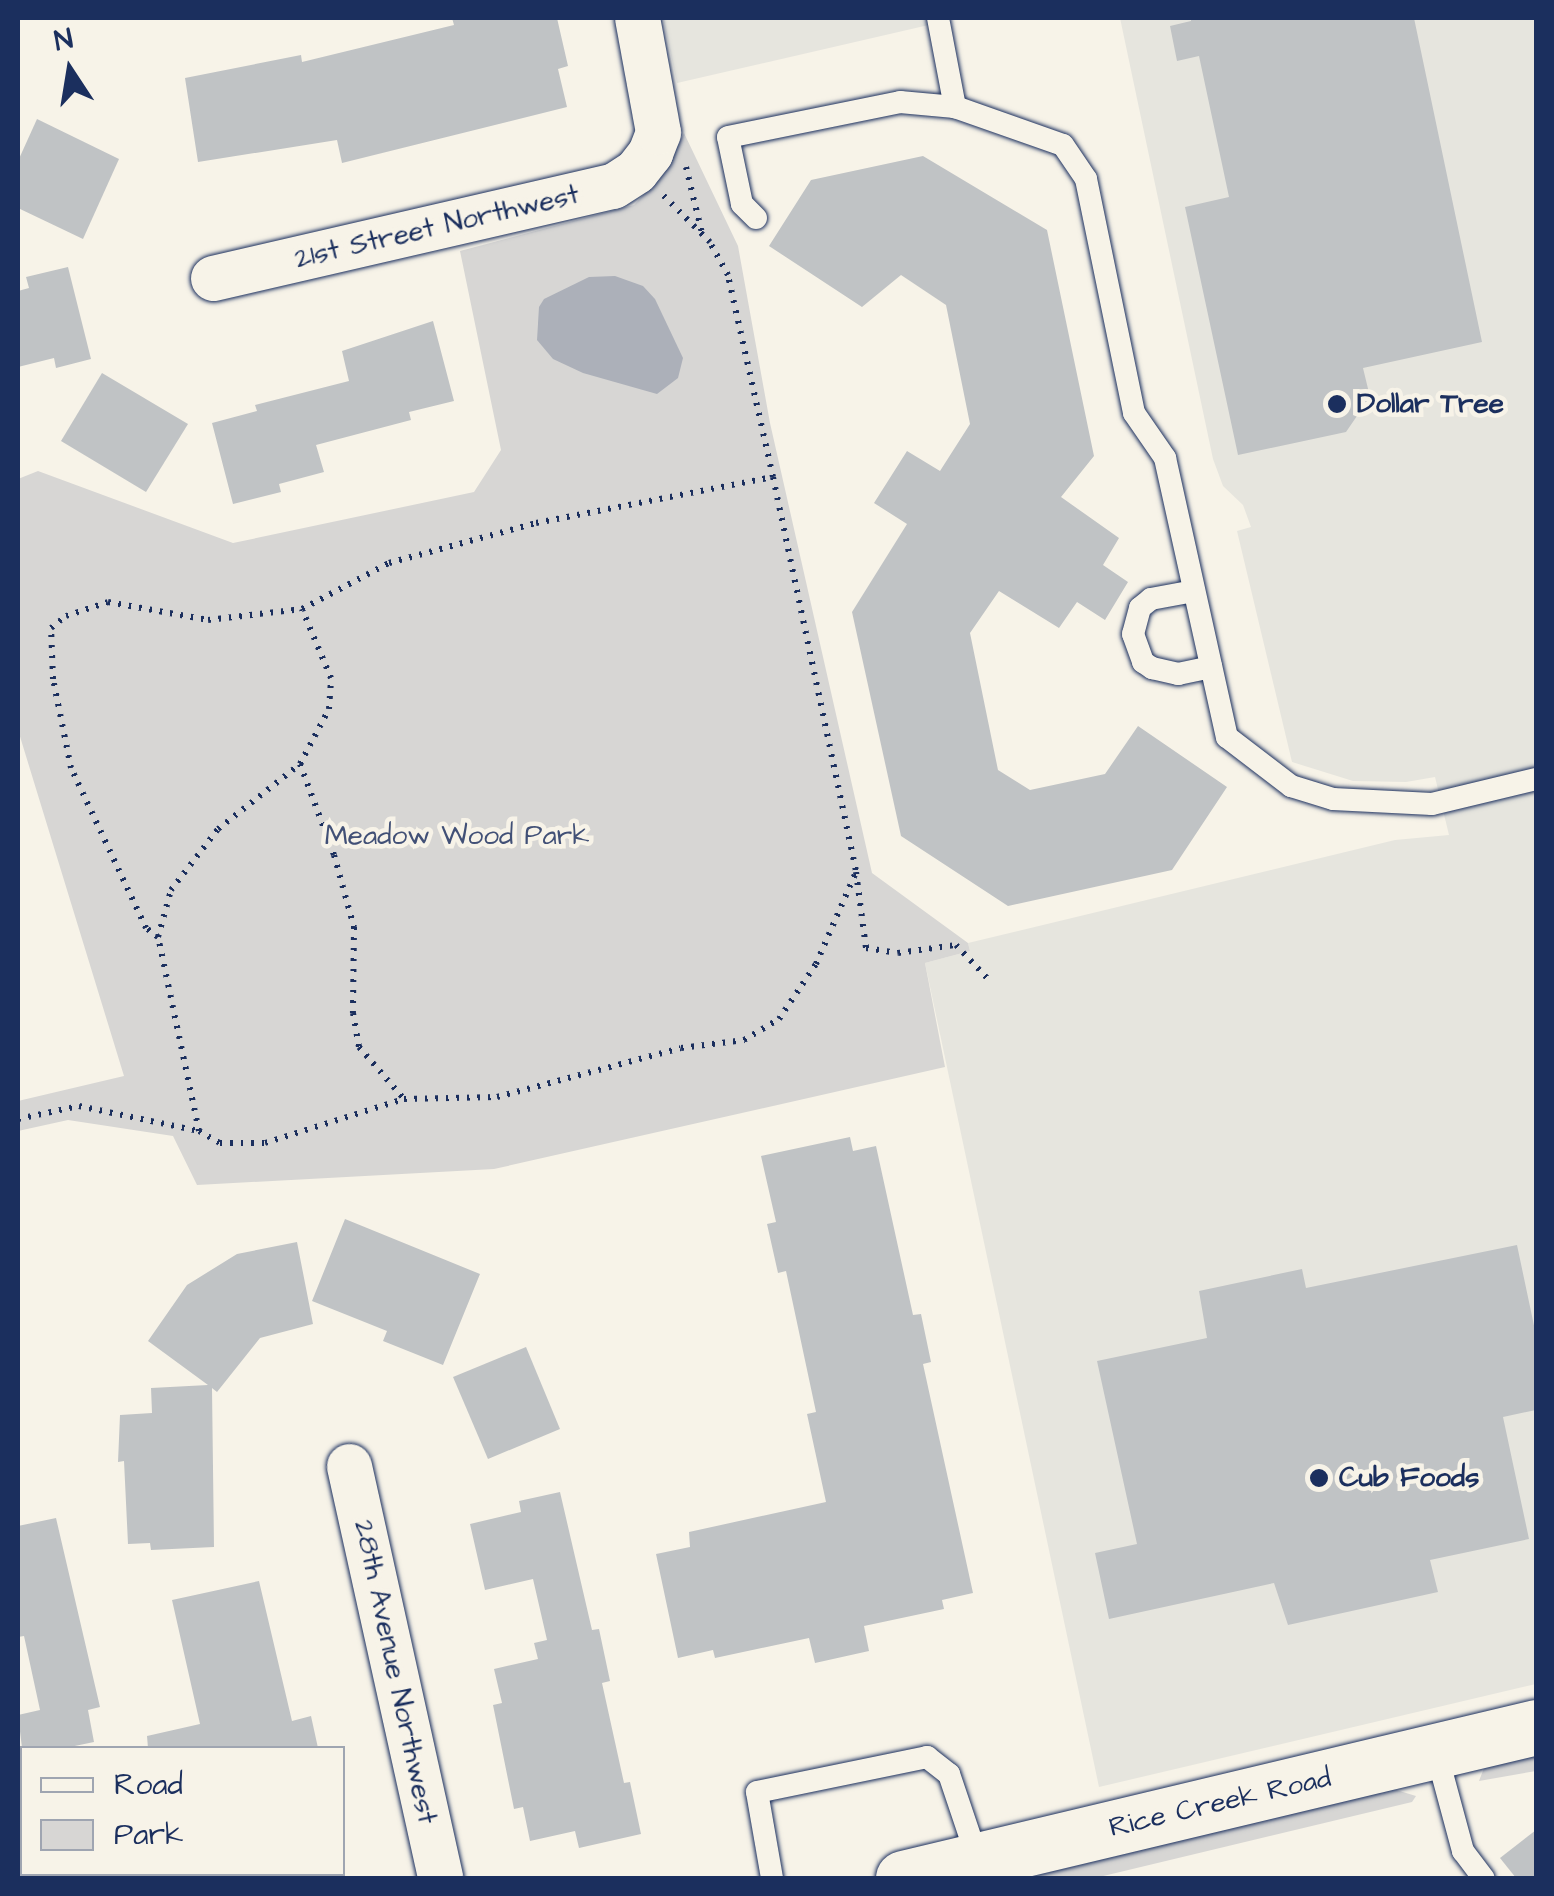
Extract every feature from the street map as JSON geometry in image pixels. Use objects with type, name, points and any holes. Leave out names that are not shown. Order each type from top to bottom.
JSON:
[{"type":"street","points":[[636,18],[648,152]]},
{"type":"street","name":"21st Street Northwest","points":[[213,278],[613,186],[648,152]]},
{"type":"street","name":"28th Avenue Northwest","points":[[350,1466],[440,1878]]},
{"type":"street","name":"Rice Creek Road","points":[[903,1878],[980,1870],[1536,1727]]},
{"type":"lane","points":[[938,18],[955,106]]},
{"type":"lane","points":[[756,218],[742,204],[728,137],[900,102],[955,106],[1063,145],[1086,178],[1134,413],[1165,458],[1227,738],[1291,786],[1333,799],[1432,804],[1536,780]]},
{"type":"lane","points":[[1194,591],[1152,599],[1140,608],[1133,634],[1143,662],[1152,668],[1178,674],[1212,667]]},
{"type":"lane","points":[[1436,1751],[1463,1851],[1483,1878]]},
{"type":"lane","points":[[772,1878],[758,1792],[926,1757],[949,1774],[980,1870]]},
{"type":"path","points":[[702,234],[676,143],[648,152],[728,275],[856,872],[866,948],[898,953],[956,946],[986,978]]},
{"type":"path","points":[[158,937],[146,928],[72,768],[52,679],[52,628],[77,610],[108,602],[208,620],[302,609],[389,563],[536,523],[772,477]]},
{"type":"path","points":[[198,1131],[158,937],[171,890],[218,829],[300,764],[329,709],[331,678],[302,609]]},
{"type":"path","points":[[300,764],[334,855],[354,927],[353,1013],[359,1048],[404,1099]]},
{"type":"path","points":[[18,1119],[79,1106],[198,1131],[220,1143],[265,1143],[404,1099],[497,1097],[682,1048],[744,1040],[765,1032],[780,1019],[816,964],[856,872]]},
{"type":"shaded area","points":[[663,18],[959,18],[677,83]]},
{"type":"shaded area","points":[[1120,18],[1536,18],[1536,1684],[1099,1787],[925,963],[970,951],[968,943],[1395,840],[1449,835],[1435,777],[1406,782],[1353,781],[1292,762],[1237,531],[1251,527],[1243,505],[1223,486],[1213,459]]},
{"type":"shaded area","points":[[615,276],[643,286],[655,299],[683,358],[678,378],[657,394],[583,373],[553,359],[537,340],[539,307],[544,299],[589,277]]},
{"type":"green space","name":"Meadow Wood Park","points":[[684,133],[738,246],[770,423],[872,873],[968,943],[970,951],[925,963],[945,1067],[494,1169],[197,1185],[173,1136],[68,1120],[18,1131],[18,1101],[124,1076],[18,730],[18,479],[38,471],[233,543],[474,492],[501,450],[460,251],[634,205],[665,172]]},
{"type":"green space","points":[[1536,1754],[1536,1771],[1479,1781],[1484,1768]]},
{"type":"green space","points":[[1393,1789],[1416,1796],[1412,1802],[1095,1878],[1026,1878]]},
{"type":"building","points":[[452,18],[557,18],[568,66],[558,69],[567,107],[342,163],[337,140],[198,162],[185,78],[301,55],[302,62],[454,25]]},
{"type":"building","points":[[1191,18],[1414,18],[1482,342],[1363,368],[1370,397],[1346,432],[1238,455],[1185,207],[1229,197],[1199,56],[1177,61],[1170,26]]},
{"type":"building","points":[[37,119],[119,159],[83,239],[18,208],[18,161]]},
{"type":"building","points":[[923,156],[1047,230],[1094,456],[1061,497],[1119,538],[1103,565],[1128,582],[1105,620],[1077,602],[1059,628],[999,591],[970,633],[998,770],[1030,790],[1105,774],[1138,726],[1227,787],[1172,870],[1008,906],[901,836],[852,612],[907,524],[874,503],[907,451],[940,471],[970,424],[946,305],[901,275],[862,307],[769,246],[811,180]]},
{"type":"building","points":[[68,267],[91,359],[56,368],[54,358],[18,367],[18,291],[29,288],[26,277]]},
{"type":"building","points":[[433,321],[454,401],[409,412],[411,420],[316,445],[324,472],[279,484],[281,492],[233,504],[212,423],[257,411],[255,405],[349,381],[342,351]]},
{"type":"building","points":[[102,373],[188,424],[146,492],[61,441]]},
{"type":"building","points":[[850,1137],[853,1151],[876,1146],[913,1315],[921,1314],[931,1362],[923,1364],[973,1593],[942,1600],[944,1609],[864,1626],[869,1651],[815,1663],[809,1638],[715,1658],[713,1650],[678,1658],[656,1554],[690,1547],[689,1532],[826,1502],[807,1414],[816,1412],[786,1271],[778,1273],[767,1224],[776,1222],[761,1156]]},
{"type":"building","points":[[345,1219],[480,1274],[443,1365],[383,1341],[387,1331],[312,1301]]},
{"type":"building","points":[[297,1242],[313,1324],[260,1338],[217,1392],[212,1388],[214,1547],[151,1550],[150,1543],[128,1544],[124,1461],[118,1462],[120,1415],[152,1413],[151,1388],[208,1385],[148,1341],[187,1285],[237,1254]]},
{"type":"building","name":"Cub Foods","points":[[1517,1245],[1536,1335],[1536,1410],[1503,1417],[1529,1539],[1430,1560],[1438,1592],[1288,1625],[1274,1583],[1109,1619],[1095,1553],[1137,1544],[1097,1361],[1207,1338],[1199,1291],[1302,1269],[1306,1288]]},
{"type":"building","points":[[526,1347],[560,1429],[488,1459],[453,1377]]},
{"type":"building","points":[[560,1492],[592,1630],[599,1629],[610,1681],[602,1683],[624,1783],[630,1782],[641,1834],[579,1848],[575,1831],[530,1841],[523,1807],[514,1809],[493,1705],[502,1703],[494,1669],[538,1659],[534,1643],[547,1640],[533,1579],[485,1590],[470,1524],[521,1512],[519,1501]]},
{"type":"building","points":[[56,1518],[100,1707],[88,1710],[94,1742],[22,1746],[18,1715],[40,1710],[24,1636],[18,1637],[18,1526]]},
{"type":"building","points":[[259,1581],[292,1721],[311,1716],[318,1746],[148,1746],[147,1736],[200,1724],[172,1600]]},
{"type":"building","points":[[1536,1830],[1536,1878],[1516,1878],[1500,1858]]},
{"type":"place","name":"Dollar Tree","points":[[1337,404]]},
{"type":"place","name":"Cub Foods","points":[[1319,1478]]}]
